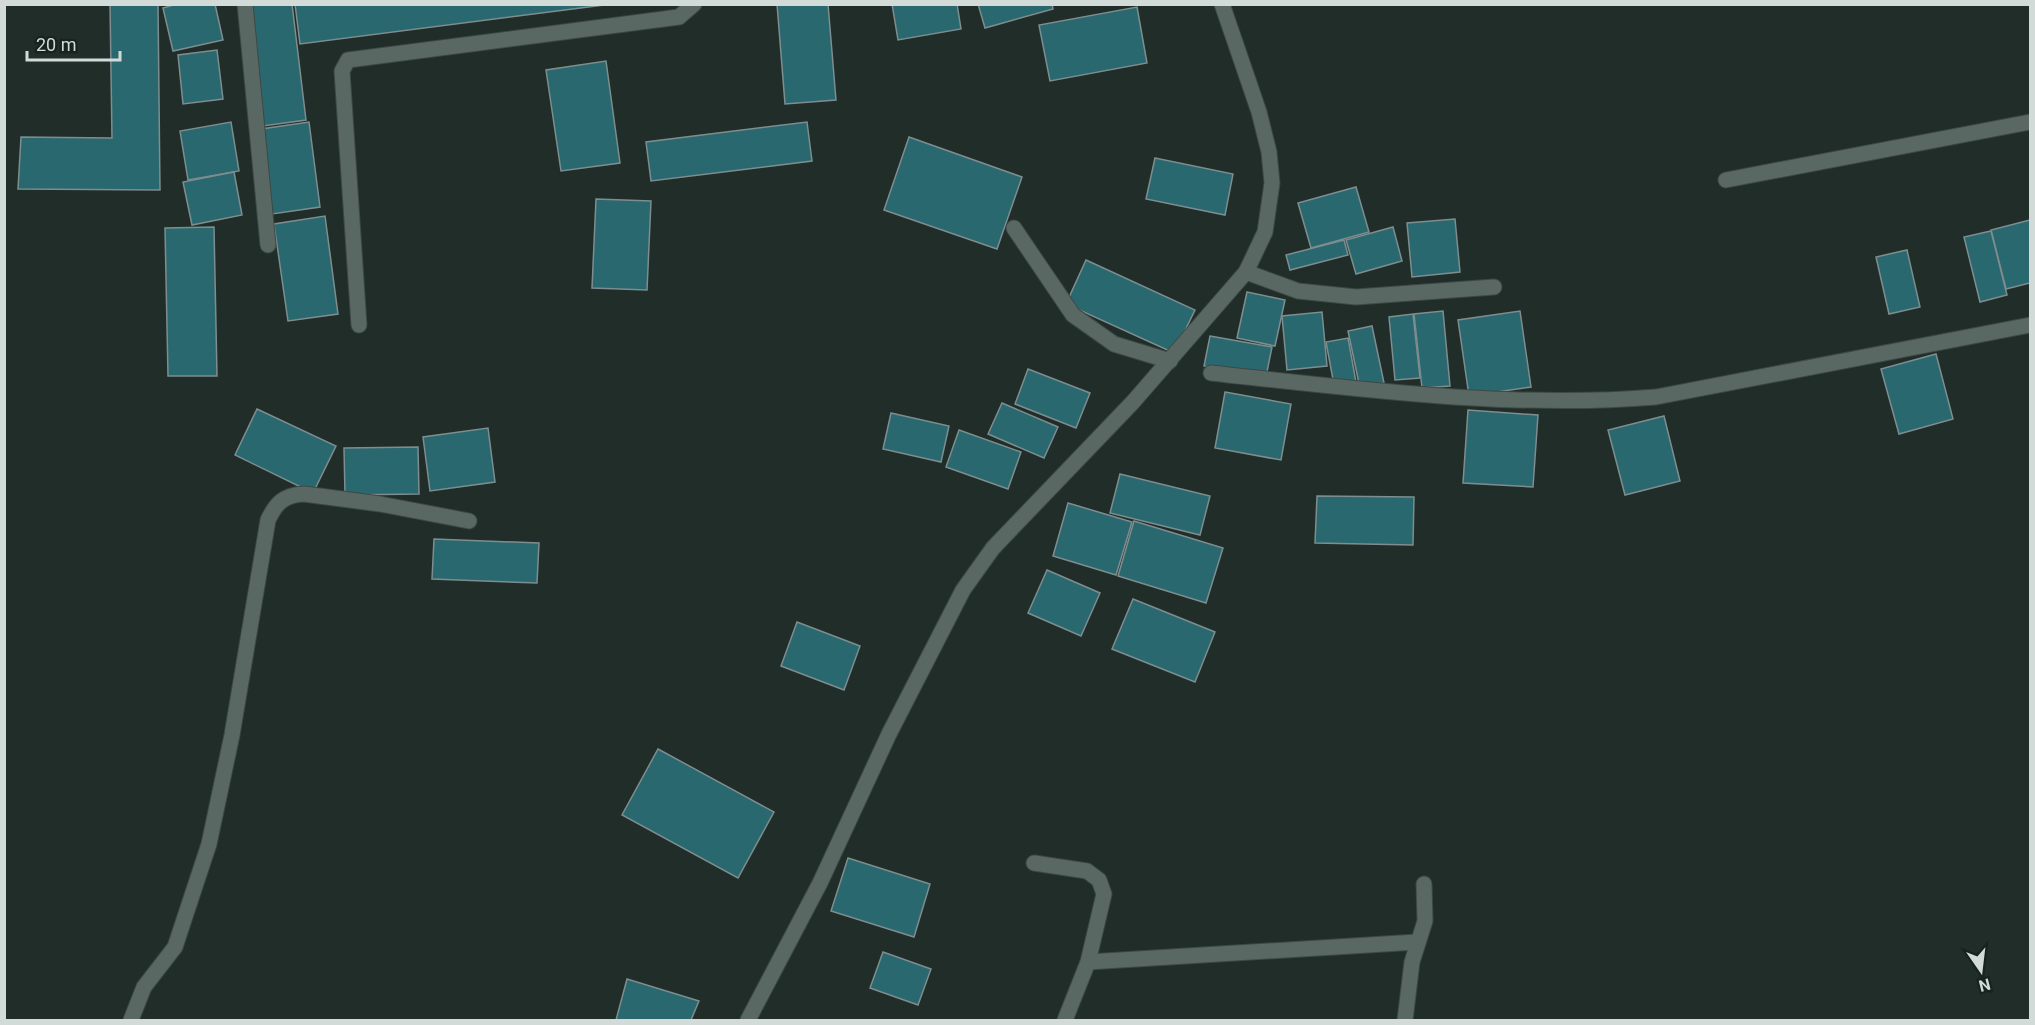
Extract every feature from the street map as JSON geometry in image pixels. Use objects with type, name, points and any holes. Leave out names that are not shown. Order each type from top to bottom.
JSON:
[{"type":"street","points":[[245,4],[268,245]]},
{"type":"street","points":[[358,325],[342,71],[348,60],[679,17],[694,4]]},
{"type":"street","points":[[748,1020],[820,883],[894,724],[963,590],[993,548],[1170,361],[1246,272],[1265,232],[1272,183],[1269,152],[1259,112],[1222,4]]},
{"type":"street","points":[[1726,180],[2031,122]]},
{"type":"street","points":[[1014,228],[1073,315],[1114,344],[1170,361]]},
{"type":"street","points":[[1246,272],[1298,291],[1356,297],[1494,287]]},
{"type":"street","points":[[1211,373],[1302,383],[1543,402],[1605,401],[1656,397],[2031,325]]},
{"type":"street","points":[[131,1020],[144,987],[175,947],[209,844],[232,735],[268,520],[276,505],[294,494],[304,494],[380,504],[469,521]]},
{"type":"street","points":[[1034,863],[1087,871],[1099,880],[1104,894],[1088,962],[1065,1020]]},
{"type":"street","points":[[1405,1020],[1417,942],[1425,921],[1424,884]]},
{"type":"street","points":[[1088,962],[1417,942]]},
{"type":"building","points":[[110,4],[158,4],[160,190],[18,189],[21,137],[112,138]]},
{"type":"building","points":[[177,4],[215,4],[223,40],[173,51],[163,8]]},
{"type":"building","points":[[249,4],[292,4],[306,120],[263,126]]},
{"type":"building","points":[[295,4],[612,4],[300,44]]},
{"type":"building","points":[[777,4],[828,4],[836,100],[785,104]]},
{"type":"building","points":[[892,4],[957,4],[961,29],[898,40]]},
{"type":"building","points":[[978,4],[1052,4],[1053,9],[985,28]]},
{"type":"building","points":[[1137,7],[1147,63],[1050,81],[1039,25]]},
{"type":"building","points":[[217,50],[223,99],[183,104],[178,55]]},
{"type":"building","points":[[606,61],[620,163],[561,171],[546,70]]},
{"type":"building","points":[[231,122],[239,171],[188,180],[180,131]]},
{"type":"building","points":[[309,122],[320,207],[272,214],[261,129]]},
{"type":"building","points":[[807,122],[812,161],[651,181],[646,142]]},
{"type":"building","points":[[909,137],[1022,177],[997,249],[884,210]]},
{"type":"building","points":[[1155,158],[1233,174],[1225,215],[1146,199]]},
{"type":"building","points":[[234,172],[242,215],[192,225],[183,182]]},
{"type":"building","points":[[1356,187],[1369,232],[1311,248],[1298,203]]},
{"type":"building","points":[[596,199],[651,201],[647,290],[592,288]]},
{"type":"building","points":[[325,216],[338,314],[288,321],[274,224]]},
{"type":"building","points":[[1455,219],[1460,272],[1412,277],[1407,223]]},
{"type":"building","points":[[2030,220],[2030,283],[2006,289],[1991,230]]},
{"type":"building","points":[[214,227],[217,376],[168,376],[165,228]]},
{"type":"building","points":[[1393,227],[1402,261],[1356,274],[1346,240]]},
{"type":"building","points":[[1991,231],[2007,295],[1980,302],[1964,237]]},
{"type":"building","points":[[1344,240],[1348,255],[1290,270],[1286,255]]},
{"type":"building","points":[[1907,250],[1920,307],[1889,314],[1876,257]]},
{"type":"building","points":[[1086,260],[1195,310],[1174,353],[1066,304]]},
{"type":"building","points":[[1247,292],[1285,300],[1275,346],[1237,338]]},
{"type":"building","points":[[1443,311],[1450,386],[1422,388],[1414,314]]},
{"type":"building","points":[[1520,311],[1531,387],[1469,396],[1458,320]]},
{"type":"building","points":[[1322,312],[1327,366],[1287,370],[1282,316]]},
{"type":"building","points":[[1413,314],[1420,378],[1395,380],[1389,317]]},
{"type":"building","points":[[1372,326],[1384,383],[1360,388],[1348,331]]},
{"type":"building","points":[[1210,336],[1272,347],[1266,377],[1204,366]]},
{"type":"building","points":[[1348,338],[1356,382],[1334,385],[1326,342]]},
{"type":"building","points":[[1936,354],[1953,419],[1899,434],[1881,369]]},
{"type":"building","points":[[1028,369],[1090,393],[1076,428],[1015,404]]},
{"type":"building","points":[[1225,392],[1291,404],[1281,460],[1215,448]]},
{"type":"building","points":[[1002,403],[1058,427],[1044,458],[988,434]]},
{"type":"building","points":[[257,409],[336,446],[313,493],[235,455]]},
{"type":"building","points":[[1468,410],[1538,415],[1533,487],[1463,483]]},
{"type":"building","points":[[891,413],[949,426],[941,462],[883,449]]},
{"type":"building","points":[[1664,416],[1680,481],[1625,495],[1608,430]]},
{"type":"building","points":[[488,428],[495,482],[430,491],[423,437]]},
{"type":"building","points":[[959,430],[1021,452],[1008,489],[946,467]]},
{"type":"building","points":[[418,447],[419,494],[345,495],[344,448]]},
{"type":"building","points":[[1120,474],[1210,496],[1200,535],[1110,513]]},
{"type":"building","points":[[1317,496],[1414,497],[1413,545],[1315,543]]},
{"type":"building","points":[[1068,503],[1132,522],[1116,575],[1053,556]]},
{"type":"building","points":[[1134,521],[1223,548],[1206,603],[1118,576]]},
{"type":"building","points":[[434,539],[539,543],[537,583],[432,579]]},
{"type":"building","points":[[1047,570],[1100,593],[1081,636],[1028,613]]},
{"type":"building","points":[[1133,599],[1215,632],[1195,682],[1112,649]]},
{"type":"building","points":[[797,622],[860,646],[844,690],[781,666]]},
{"type":"building","points":[[658,749],[774,812],[738,878],[622,815]]},
{"type":"building","points":[[848,858],[930,884],[914,937],[831,911]]},
{"type":"building","points":[[883,952],[931,969],[918,1005],[870,988]]},
{"type":"building","points":[[627,979],[699,1001],[691,1020],[616,1020]]}]
